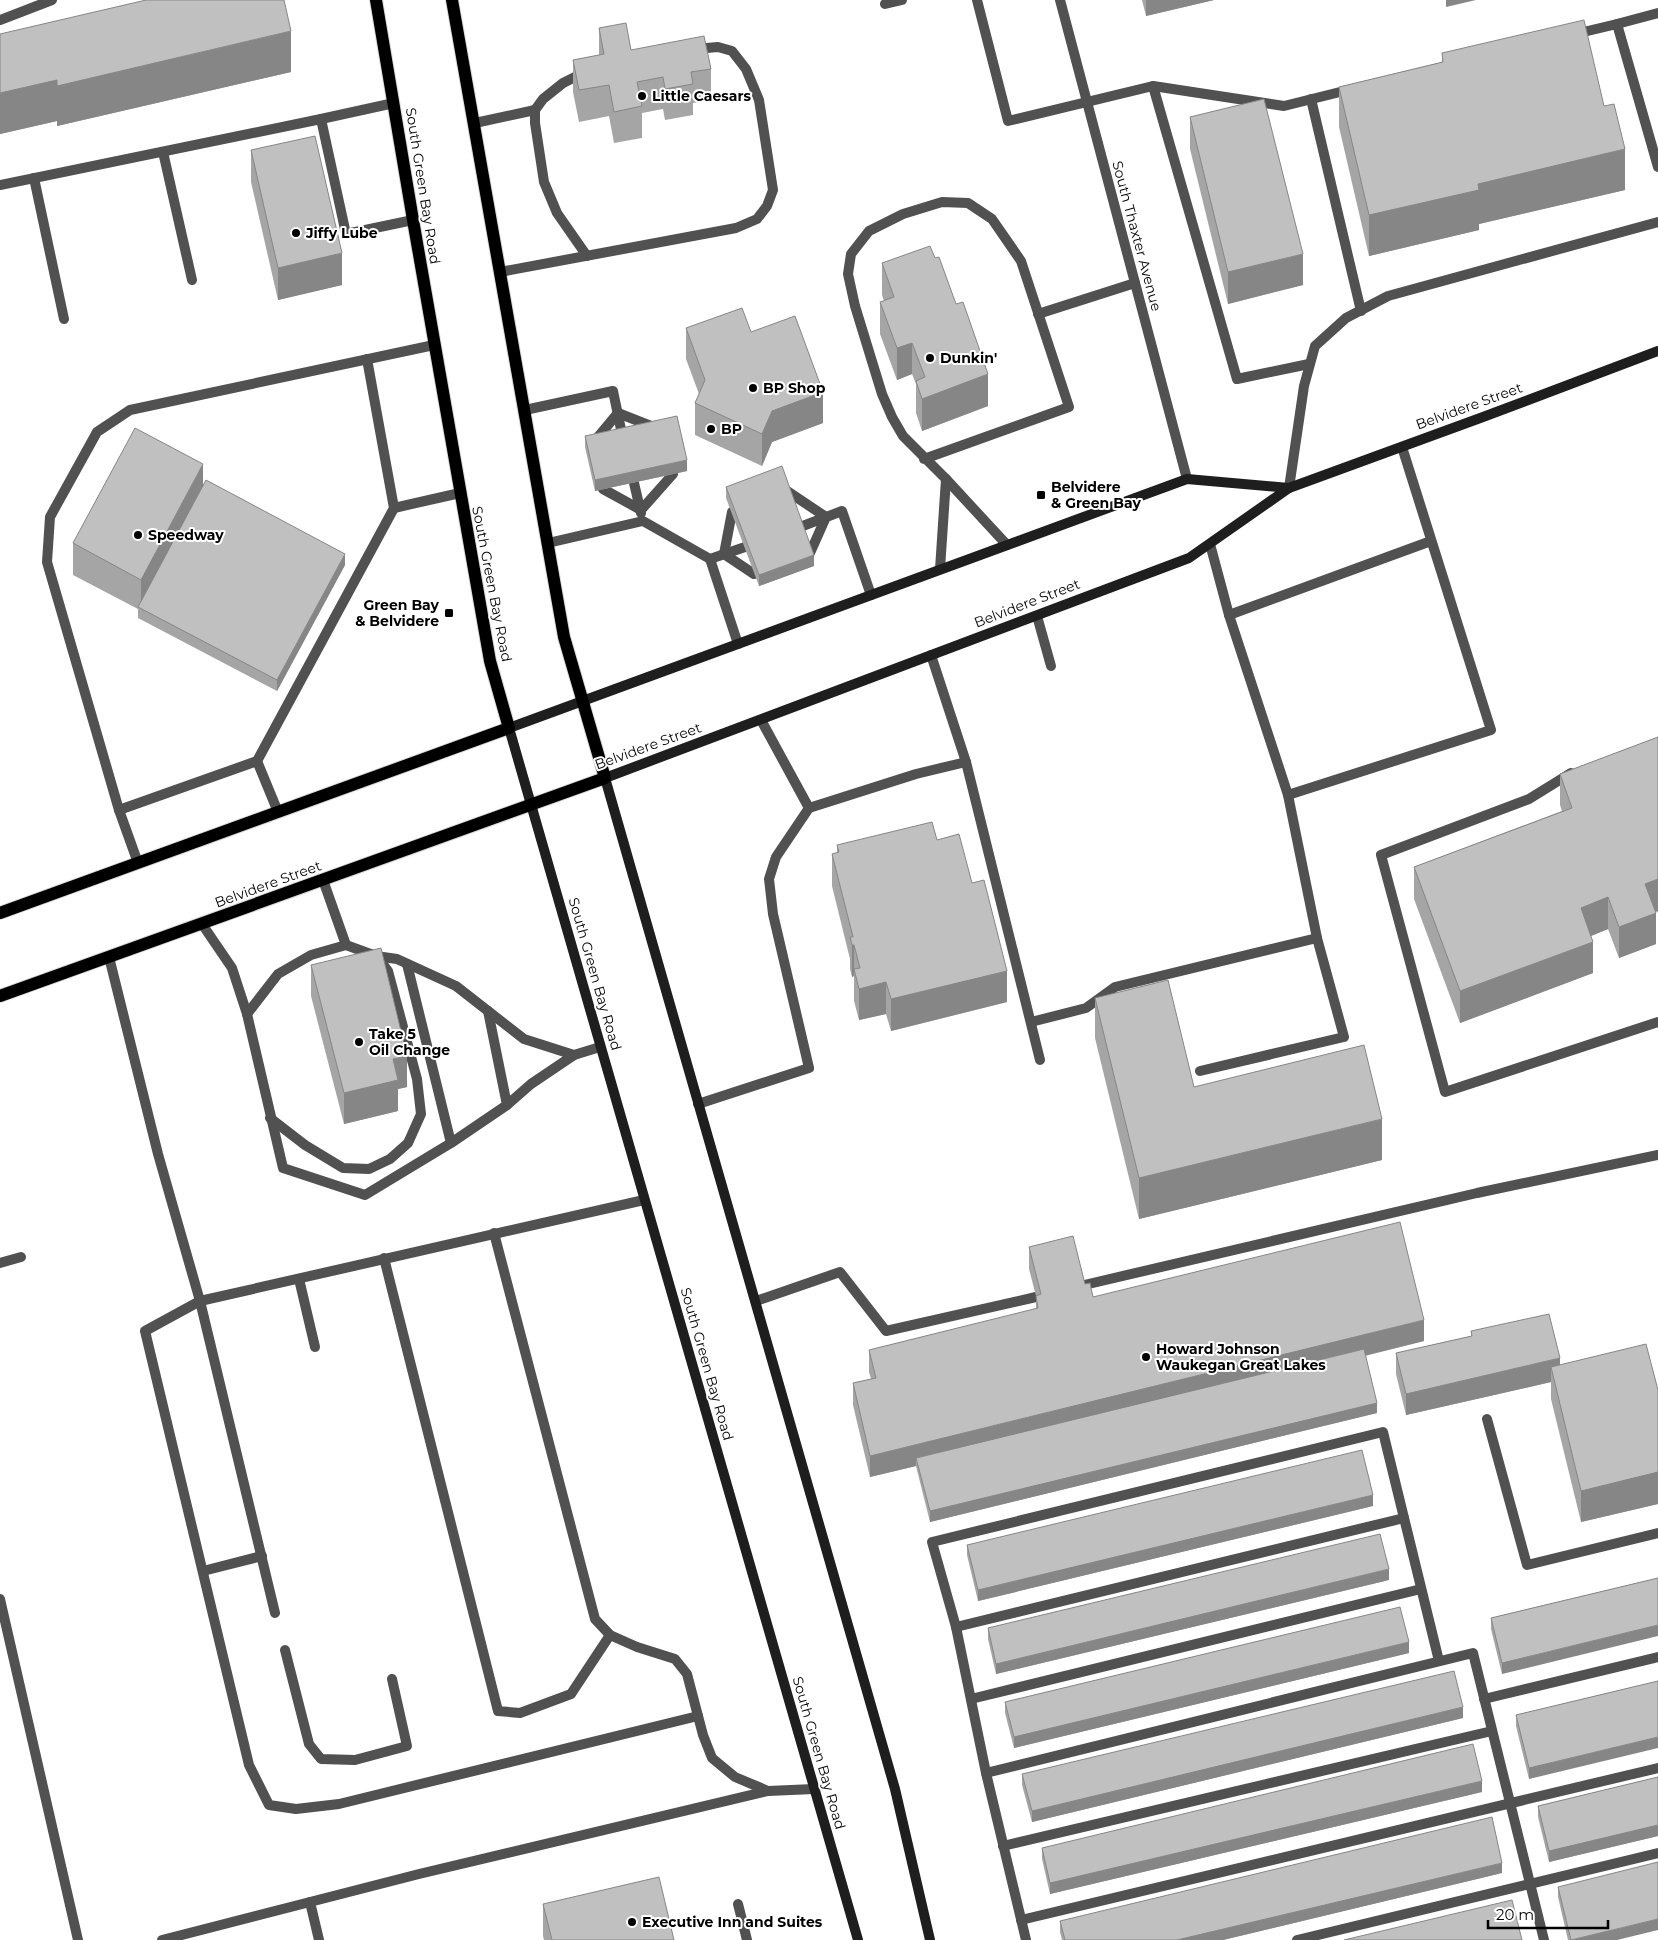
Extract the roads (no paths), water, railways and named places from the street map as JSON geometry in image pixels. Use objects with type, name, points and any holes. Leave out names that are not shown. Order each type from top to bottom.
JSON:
[{"type":"main road","name":"South Green Bay Road","points":[[376,0],[490,661],[858,1940]]},
{"type":"main road","points":[[452,0],[564,637],[896,1789],[930,1940]]},
{"type":"main road","name":"Belvidere Street","points":[[0,996],[605,778],[1189,558],[1289,488],[1658,351]]},
{"type":"main road","name":"Belvidere Street","points":[[0,913],[1187,479],[1289,488]]},
{"type":"street","points":[[0,20],[52,0]]},
{"type":"street","points":[[885,4],[902,0]]},
{"type":"street","points":[[978,0],[1008,120],[1154,86],[1284,106],[1359,88]]},
{"type":"street","name":"South Thaxter Avenue","points":[[1060,0],[1187,479]]},
{"type":"street","points":[[1560,38],[1658,14]]},
{"type":"street","points":[[1618,24],[1658,167]]},
{"type":"street","points":[[500,272],[736,228],[756,219],[767,206],[773,190],[759,100],[746,69],[732,52],[718,48],[689,51]]},
{"type":"street","points":[[587,256],[557,213],[544,182],[535,123],[535,110],[543,99],[563,83],[579,75],[594,73]]},
{"type":"street","points":[[1154,86],[1237,379],[1309,364]]},
{"type":"street","points":[[1311,99],[1361,311]]},
{"type":"street","points":[[0,185],[394,103]]},
{"type":"street","points":[[475,123],[535,110]]},
{"type":"street","points":[[321,119],[346,234],[413,220]]},
{"type":"street","points":[[163,152],[192,280]]},
{"type":"street","points":[[34,178],[64,319]]},
{"type":"street","points":[[924,459],[1069,407],[1021,262],[992,219],[968,203],[942,202],[903,214],[869,231],[851,254],[848,274],[854,306],[882,394],[903,436],[924,459],[946,478],[1007,545]]},
{"type":"street","points":[[1289,488],[1304,386],[1315,346],[1346,318],[1388,296],[1658,222]]},
{"type":"street","points":[[1038,314],[1135,282]]},
{"type":"street","points":[[138,863],[119,810],[47,562],[50,516],[97,432],[130,410],[434,345]]},
{"type":"street","points":[[119,810],[257,762],[394,508],[367,359]]},
{"type":"street","points":[[525,410],[613,391],[623,439]]},
{"type":"street","points":[[618,413],[663,430]]},
{"type":"street","points":[[592,445],[618,413]]},
{"type":"street","points":[[1288,795],[1491,730],[1402,447]]},
{"type":"street","points":[[641,510],[674,474]]},
{"type":"street","points":[[940,569],[946,478]]},
{"type":"street","points":[[634,483],[643,521]]},
{"type":"street","points":[[602,489],[641,510]]},
{"type":"street","points":[[787,492],[826,517]]},
{"type":"street","points":[[394,508],[460,493]]},
{"type":"street","points":[[800,527],[842,511],[871,595]]},
{"type":"street","points":[[724,554],[732,512]]},
{"type":"street","points":[[810,553],[826,517]]},
{"type":"street","points":[[548,543],[643,521],[710,559],[738,644]]},
{"type":"street","points":[[1229,615],[1431,541]]},
{"type":"street","points":[[1200,1071],[1344,1037],[1317,938],[1288,795],[1229,615],[1210,544]]},
{"type":"street","points":[[710,559],[745,547]]},
{"type":"street","points":[[724,554],[754,574]]},
{"type":"street","points":[[1037,616],[1051,666]]},
{"type":"street","points":[[931,655],[966,762],[1040,1060]]},
{"type":"street","points":[[761,720],[789,775],[809,808]]},
{"type":"street","points":[[257,762],[278,812]]},
{"type":"street","points":[[698,1104],[809,1068],[773,914],[769,879],[776,857],[809,808],[916,774],[966,762]]},
{"type":"street","points":[[1580,767],[1529,799],[1381,855],[1446,1092],[1658,1022]]},
{"type":"street","points":[[323,880],[346,945]]},
{"type":"street","points":[[202,924],[232,968],[247,1014],[283,1168],[365,1195],[451,1143],[507,1105],[531,1084],[574,1055],[600,1047]]},
{"type":"street","points":[[1031,1022],[1086,1008],[1115,987],[1317,938]]},
{"type":"street","points":[[247,1014],[278,974],[311,955],[346,945],[376,956],[397,959],[456,986],[524,1039],[574,1055]]},
{"type":"street","points":[[270,1118],[305,1145],[343,1168],[369,1168],[390,1159],[408,1143],[421,1114],[416,1078],[388,971],[376,956]]},
{"type":"street","points":[[109,957],[158,1154],[200,1301],[275,1613]]},
{"type":"street","points":[[407,964],[451,1143]]},
{"type":"street","points":[[488,1011],[507,1105]]},
{"type":"street","points":[[1080,1286],[1427,1205],[1658,1155]]},
{"type":"street","points":[[644,1200],[200,1301],[146,1331],[249,1765],[269,1805],[296,1809],[339,1804],[698,1716]]},
{"type":"street","points":[[494,1233],[595,1619],[610,1636],[675,1659],[687,1674],[712,1758],[735,1777],[768,1791]]},
{"type":"street","points":[[0,1263],[21,1257]]},
{"type":"street","points":[[384,1258],[498,1711],[520,1713],[572,1694],[610,1636]]},
{"type":"street","points":[[756,1301],[840,1272],[886,1331],[1036,1297]]},
{"type":"street","points":[[300,1279],[315,1347]]},
{"type":"street","points":[[1487,1419],[1527,1565],[1658,1533]]},
{"type":"street","points":[[1026,1940],[986,1773],[956,1627],[932,1542],[1383,1432],[1439,1662]]},
{"type":"street","points":[[956,1627],[1404,1518]]},
{"type":"street","points":[[203,1571],[262,1556]]},
{"type":"street","points":[[971,1699],[1421,1589]]},
{"type":"street","points":[[0,1599],[78,1940]]},
{"type":"street","points":[[285,1650],[308,1744],[322,1759],[355,1760],[407,1746],[392,1679]]},
{"type":"street","points":[[986,1773],[1473,1653],[1544,1940]]},
{"type":"street","points":[[1484,1699],[1658,1657]]},
{"type":"street","points":[[1003,1846],[1492,1730]]},
{"type":"street","points":[[1021,1920],[1658,1768]]},
{"type":"street","points":[[162,1940],[429,1872],[768,1791],[814,1789]]},
{"type":"street","points":[[1297,1940],[1658,1853]]},
{"type":"street","points":[[310,1902],[319,1940]]},
{"type":"street","points":[[738,1904],[747,1940]]},
{"type":"place","name":"Little Caesars","points":[[642,96]]},
{"type":"place","name":"Jiffy Lube","points":[[296,233]]},
{"type":"place","name":"Dunkin'","points":[[930,358]]},
{"type":"place","name":"BP Shop","points":[[753,388]]},
{"type":"place","name":"BP","points":[[711,429]]},
{"type":"place","name":"Belvidere & Green Bay","points":[[1041,495]]},
{"type":"place","name":"Speedway","points":[[138,535]]},
{"type":"place","name":"Green Bay & Belvidere","points":[[449,613]]},
{"type":"place","name":"Take 5 Oil Change","points":[[359,1042]]},
{"type":"place","name":"Howard Johnson Waukegan Great Lakes","points":[[1146,1357]]},
{"type":"place","name":"Executive Inn and Suites","points":[[632,1922]]}]
